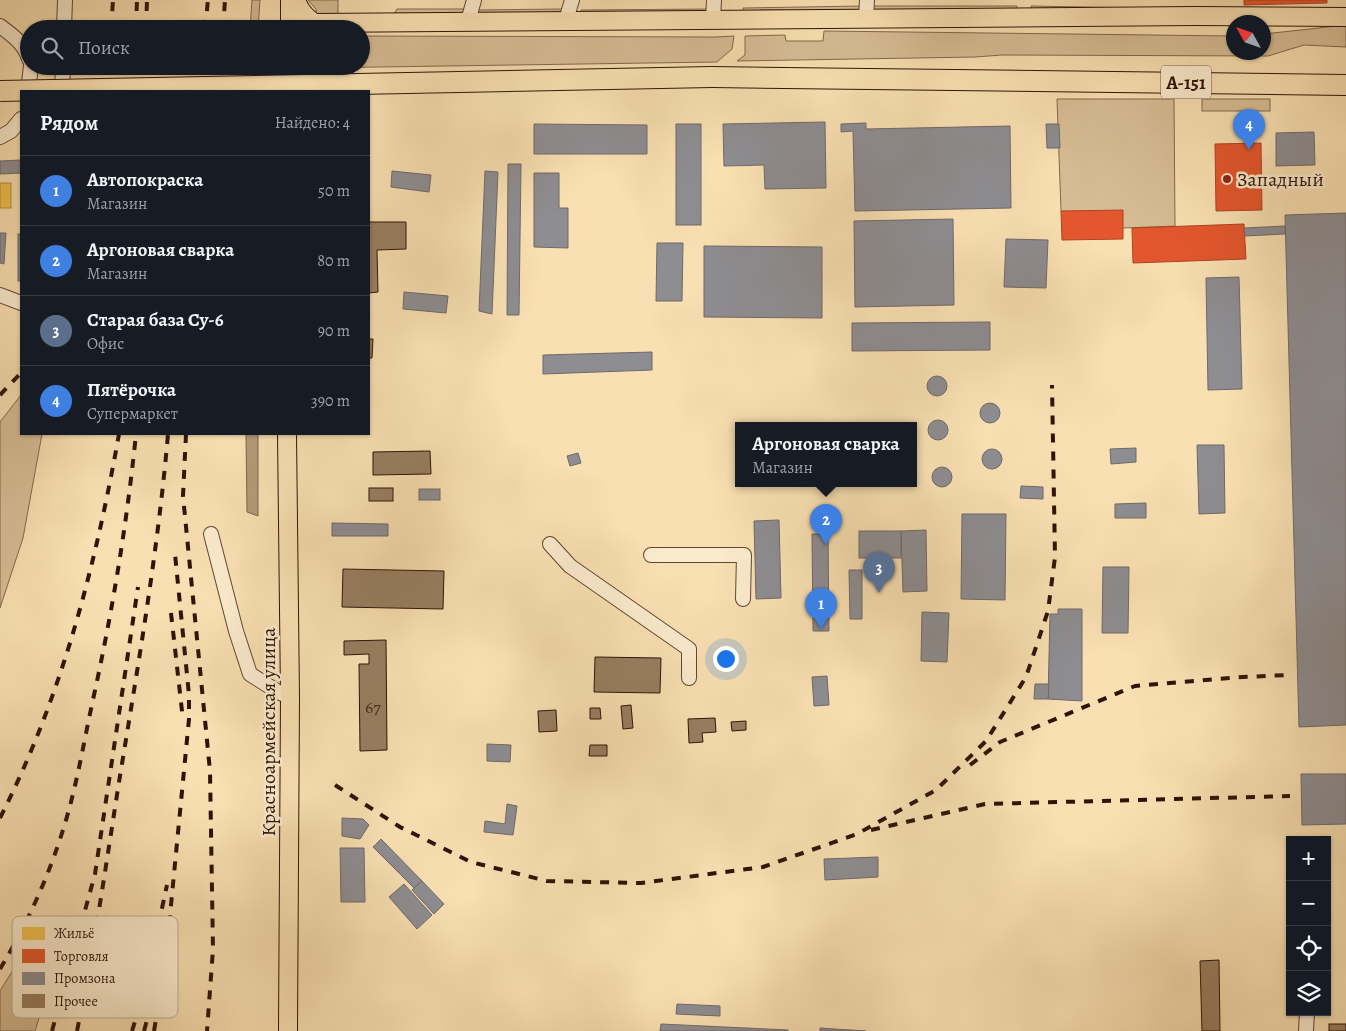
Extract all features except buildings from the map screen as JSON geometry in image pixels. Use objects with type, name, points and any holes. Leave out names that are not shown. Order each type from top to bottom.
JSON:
[{"type":"highway","name":"А-151","points":[[51,90],[712,77],[1346,85]]},
{"type":"highway","name":"А-151","points":[[0,91],[20,91]]},
{"type":"main road","points":[[290,0],[290,20]]},
{"type":"main road","points":[[296,0],[307,20]]},
{"type":"main road","points":[[370,24],[566,20],[866,20],[1195,16],[1346,17]]},
{"type":"main road","points":[[287,90],[288,75]]},
{"type":"main road","name":"Красноармейская улица","points":[[287,435],[290,697],[288,1031]]},
{"type":"street","points":[[64,20],[65,0]]},
{"type":"street","points":[[468,21],[474,0]]},
{"type":"street","points":[[566,20],[572,0]]},
{"type":"street","points":[[713,20],[714,0]]},
{"type":"street","points":[[866,20],[868,0]]},
{"type":"street","points":[[0,26],[20,43]]},
{"type":"street","points":[[28,90],[30,75]]},
{"type":"street","points":[[62,90],[63,75]]},
{"type":"street","points":[[0,137],[11,130],[20,120]]},
{"type":"street","points":[[0,295],[20,302]]},
{"type":"street","points":[[211,534],[236,631],[250,674],[278,692],[290,697]]},
{"type":"street","points":[[550,544],[570,566],[689,649],[689,678]]},
{"type":"street","points":[[651,555],[744,555],[744,599]]},
{"type":"street","points":[[1306,1031],[1307,1016]]},
{"type":"shaded area","points":[[252,0],[260,0],[259,20],[251,20]]},
{"type":"shaded area","points":[[308,0],[338,0],[338,19],[316,17],[316,9]]},
{"type":"shaded area","points":[[863,6],[862,13],[786,13],[785,10],[761,10],[744,14],[743,8]]},
{"type":"shaded area","points":[[870,6],[1017,6],[1017,10],[869,13]]},
{"type":"shaded area","points":[[1031,6],[1193,9],[1032,11]]},
{"type":"shaded area","points":[[397,9],[468,9],[467,15],[392,17]]},
{"type":"shaded area","points":[[562,9],[561,15],[477,16],[478,10]]},
{"type":"shaded area","points":[[709,9],[709,14],[580,17],[581,10]]},
{"type":"shaded area","points":[[1346,25],[1346,47],[1304,45],[1271,55],[1271,33]]},
{"type":"shaded area","points":[[824,31],[1226,36],[1226,56],[1002,55],[737,61],[745,55],[745,36],[785,35],[786,41],[823,41]]},
{"type":"shaded area","points":[[370,36],[734,36],[732,49],[717,62],[370,67]]},
{"type":"shaded area","points":[[1057,99],[1174,99],[1175,226],[1123,228],[1061,211]]},
{"type":"shaded area","points":[[1202,99],[1270,99],[1270,111],[1202,111]]},
{"type":"shaded area","points":[[20,396],[20,435],[42,435],[23,538],[0,608],[0,422]]},
{"type":"shaded area","points":[[246,435],[258,435],[258,516],[247,512]]},
{"type":"shaded area","points":[[12,972],[12,1018],[39,1018],[35,1031],[0,1031],[0,991]]},
{"type":"railway","points":[[112,20],[113,0]]},
{"type":"railway","points":[[136,20],[137,0]]},
{"type":"railway","points":[[146,20],[147,0]]},
{"type":"railway","points":[[206,20],[208,0]]},
{"type":"railway","points":[[224,20],[225,0]]},
{"type":"railway","points":[[108,90],[109,75]]},
{"type":"railway","points":[[135,75],[135,90]]},
{"type":"railway","points":[[145,90],[146,75]]},
{"type":"railway","points":[[199,90],[201,75]]},
{"type":"railway","points":[[217,90],[219,75]]},
{"type":"railway","points":[[0,395],[20,374]]},
{"type":"railway","points":[[335,785],[400,827],[471,862],[547,881],[641,883],[763,867],[857,834],[936,790],[986,741],[1026,677],[1048,611],[1055,557],[1052,385]]},
{"type":"railway","points":[[0,818],[22,772],[41,725],[59,678],[74,630],[99,533],[119,435]]},
{"type":"railway","points":[[29,916],[50,867],[65,824],[80,762],[113,597],[124,532],[136,435]]},
{"type":"railway","points":[[98,916],[147,608],[168,435]]},
{"type":"railway","points":[[186,435],[183,496],[210,771],[213,949],[207,1031]]},
{"type":"railway","points":[[170,916],[189,719],[189,695],[175,554]]},
{"type":"railway","points":[[83,916],[95,874],[138,587]]},
{"type":"railway","points":[[171,613],[183,720]]},
{"type":"railway","points":[[970,765],[1000,742],[1135,686],[1287,675]]},
{"type":"railway","points":[[871,830],[985,804],[1290,796]]},
{"type":"railway","points":[[160,916],[167,885]]},
{"type":"railway","points":[[0,969],[12,948]]},
{"type":"railway","points":[[52,1031],[56,1018]]},
{"type":"railway","points":[[77,1031],[80,1018]]},
{"type":"railway","points":[[132,1031],[136,1018]]},
{"type":"railway","points":[[144,1031],[148,1018]]},
{"type":"railway","points":[[154,1031],[156,1018]]},
{"type":"place","name":"Пятёрочка","points":[[1249,150]]},
{"type":"place","name":"Западный","points":[[1227,179]]},
{"type":"place","name":"Аргоновая сварка","points":[[826,545]]},
{"type":"place","name":"Старая база Су-6","points":[[879,593]]},
{"type":"place","name":"Автопокраска","points":[[821,629]]}]
